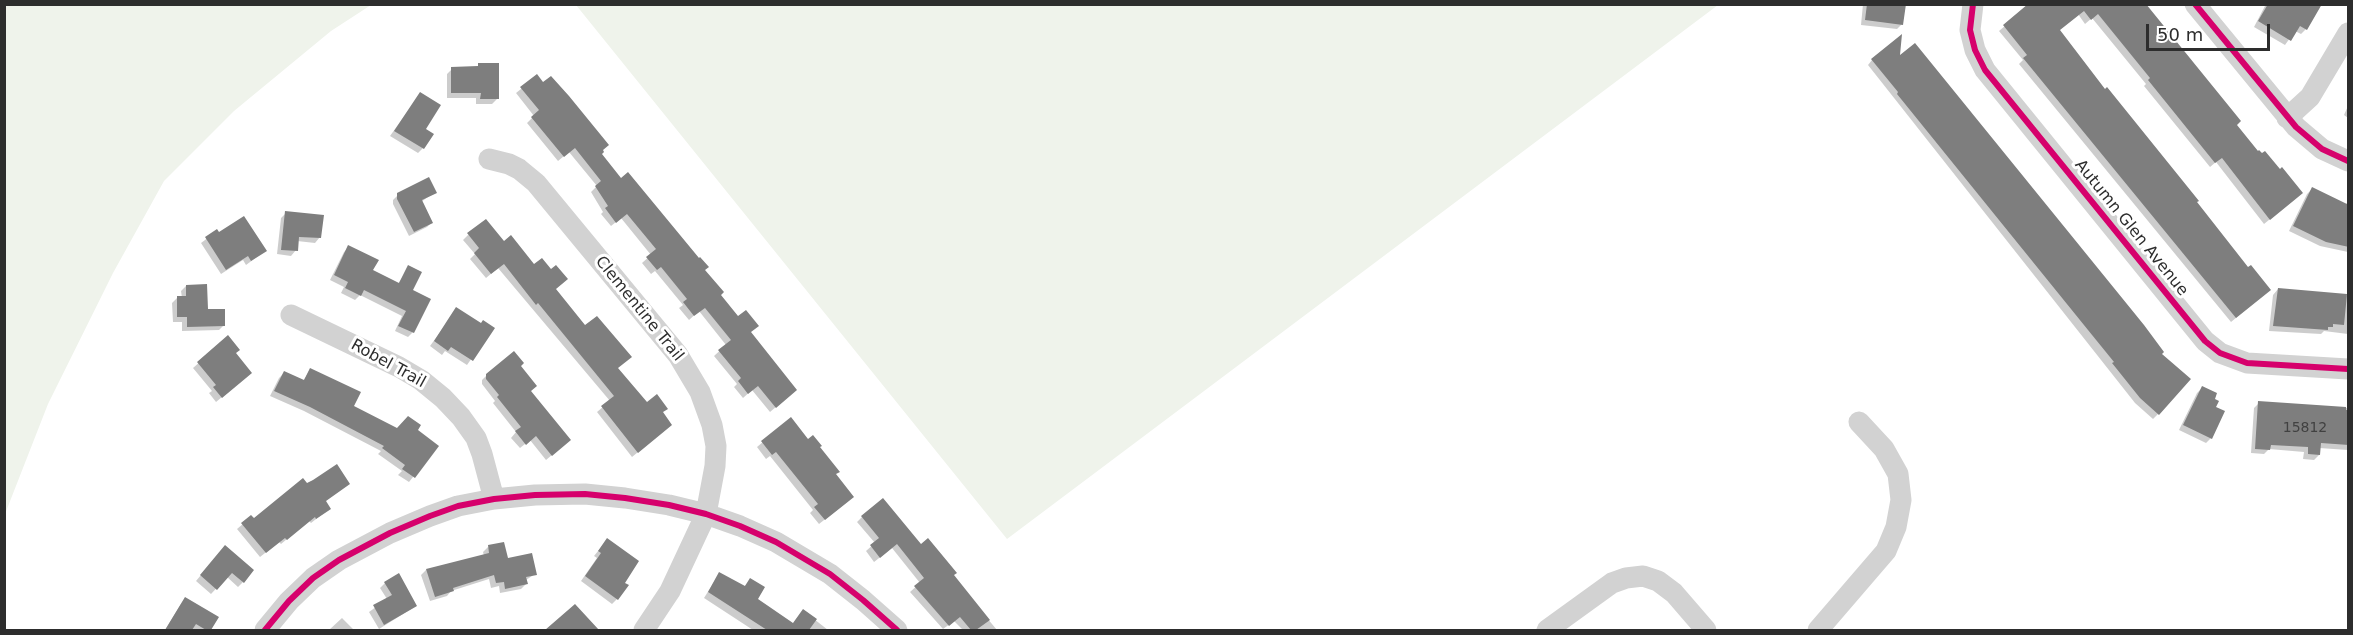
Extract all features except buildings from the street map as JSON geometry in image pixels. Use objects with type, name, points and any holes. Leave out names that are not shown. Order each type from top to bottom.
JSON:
[{"type":"street","name":"Autumn Glen Avenue","points":[[1973,4],[1970,30],[1975,50],[1985,70],[2205,341],[2220,353],[2247,363],[2349,369]]},
{"type":"street","points":[[2195,4],[2288,118],[2313,142],[2332,155],[2349,161]]},
{"type":"street","points":[[2288,118],[2310,97],[2349,33]]},
{"type":"street","name":"Clementine Trail","points":[[489,159],[509,164],[537,183],[686,367],[700,392],[712,425],[716,446],[715,466],[706,514],[670,591],[644,630]]},
{"type":"street","name":"Robel Trail","points":[[291,315],[399,367],[421,380],[442,398],[461,417],[476,438],[483,454],[494,499]]},
{"type":"street","points":[[1818,630],[1886,551],[1896,527],[1901,501],[1898,474],[1884,449],[1859,422]]},
{"type":"street","points":[[265,630],[288,601],[313,578],[339,560],[430,516],[494,499],[585,494],[625,498],[706,514],[758,534],[813,563],[847,587],[897,630]]},
{"type":"street","points":[[1547,630],[1612,584],[1626,578],[1643,576],[1658,582],[1674,593],[1706,630]]},
{"type":"shaded area","points":[[5,4],[371,5],[331,31],[234,111],[164,181],[113,273],[48,404],[5,514]]},
{"type":"shaded area","points":[[576,5],[1718,5],[1007,539]]},
{"type":"cycle path","points":[[1973,4],[1970,30],[1975,50],[1985,70],[2205,341],[2220,353],[2247,363],[2348,369]]},
{"type":"cycle path","points":[[2195,4],[2296,127],[2322,149],[2348,161]]},
{"type":"cycle path","points":[[265,630],[289,601],[313,578],[339,560],[390,533],[458,506],[494,499],[535,495],[585,494],[669,505],[706,514],[740,526],[776,542],[830,574],[897,630]]}]
